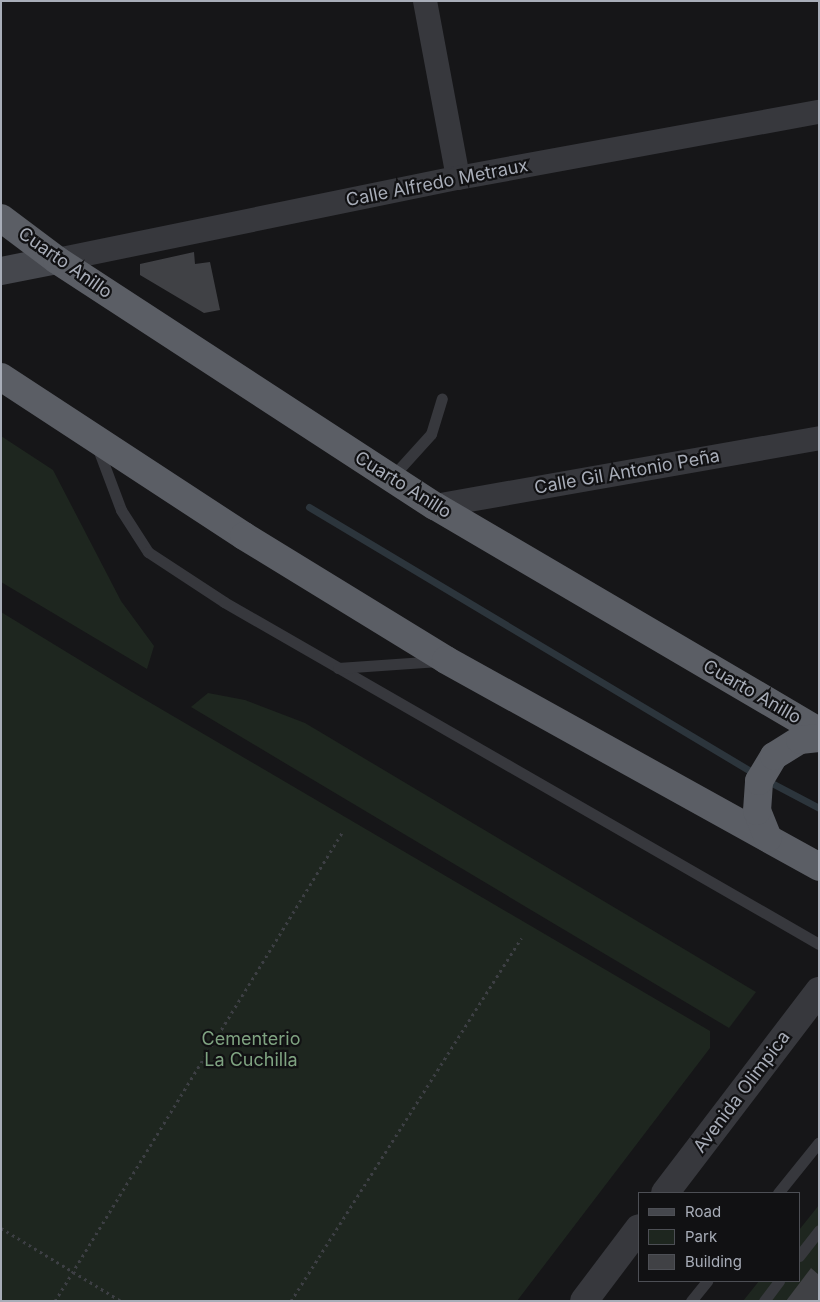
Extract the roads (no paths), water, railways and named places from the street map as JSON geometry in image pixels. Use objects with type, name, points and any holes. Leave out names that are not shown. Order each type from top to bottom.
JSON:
[{"type":"highway","name":"Cuarto Anillo","points":[[1,218],[57,260],[436,506],[819,731]]},
{"type":"highway","points":[[1,377],[94,440],[446,660],[819,867]]},
{"type":"highway","points":[[768,838],[757,811],[759,782],[774,756],[800,740],[819,738]]},
{"type":"main road","points":[[1,271],[57,260]]},
{"type":"street","points":[[425,1],[458,178]]},
{"type":"street","name":"Calle Alfredo Metraux","points":[[57,260],[458,178],[819,112]]},
{"type":"street","name":"Calle Gil Antonio Peña","points":[[436,506],[819,438]]},
{"type":"street","name":"Avenida Olimpica","points":[[666,1192],[819,991]]},
{"type":"street","points":[[584,1301],[638,1229]]},
{"type":"lane","points":[[392,477],[431,434],[442,399]]},
{"type":"lane","points":[[94,440],[120,510],[148,552],[224,602],[819,944]]},
{"type":"lane","points":[[338,668],[446,660]]},
{"type":"lane","points":[[779,1192],[819,1142]]},
{"type":"lane","points":[[800,1255],[819,1230]]},
{"type":"lane","points":[[691,1301],[706,1282]]},
{"type":"lane","points":[[764,1301],[779,1282]]},
{"type":"waterway","points":[[309,507],[757,775]]},
{"type":"waterway","points":[[766,780],[819,808]]},
{"type":"park label","name":"Cementerio La Cuchilla","points":[[251,1050]]}]
